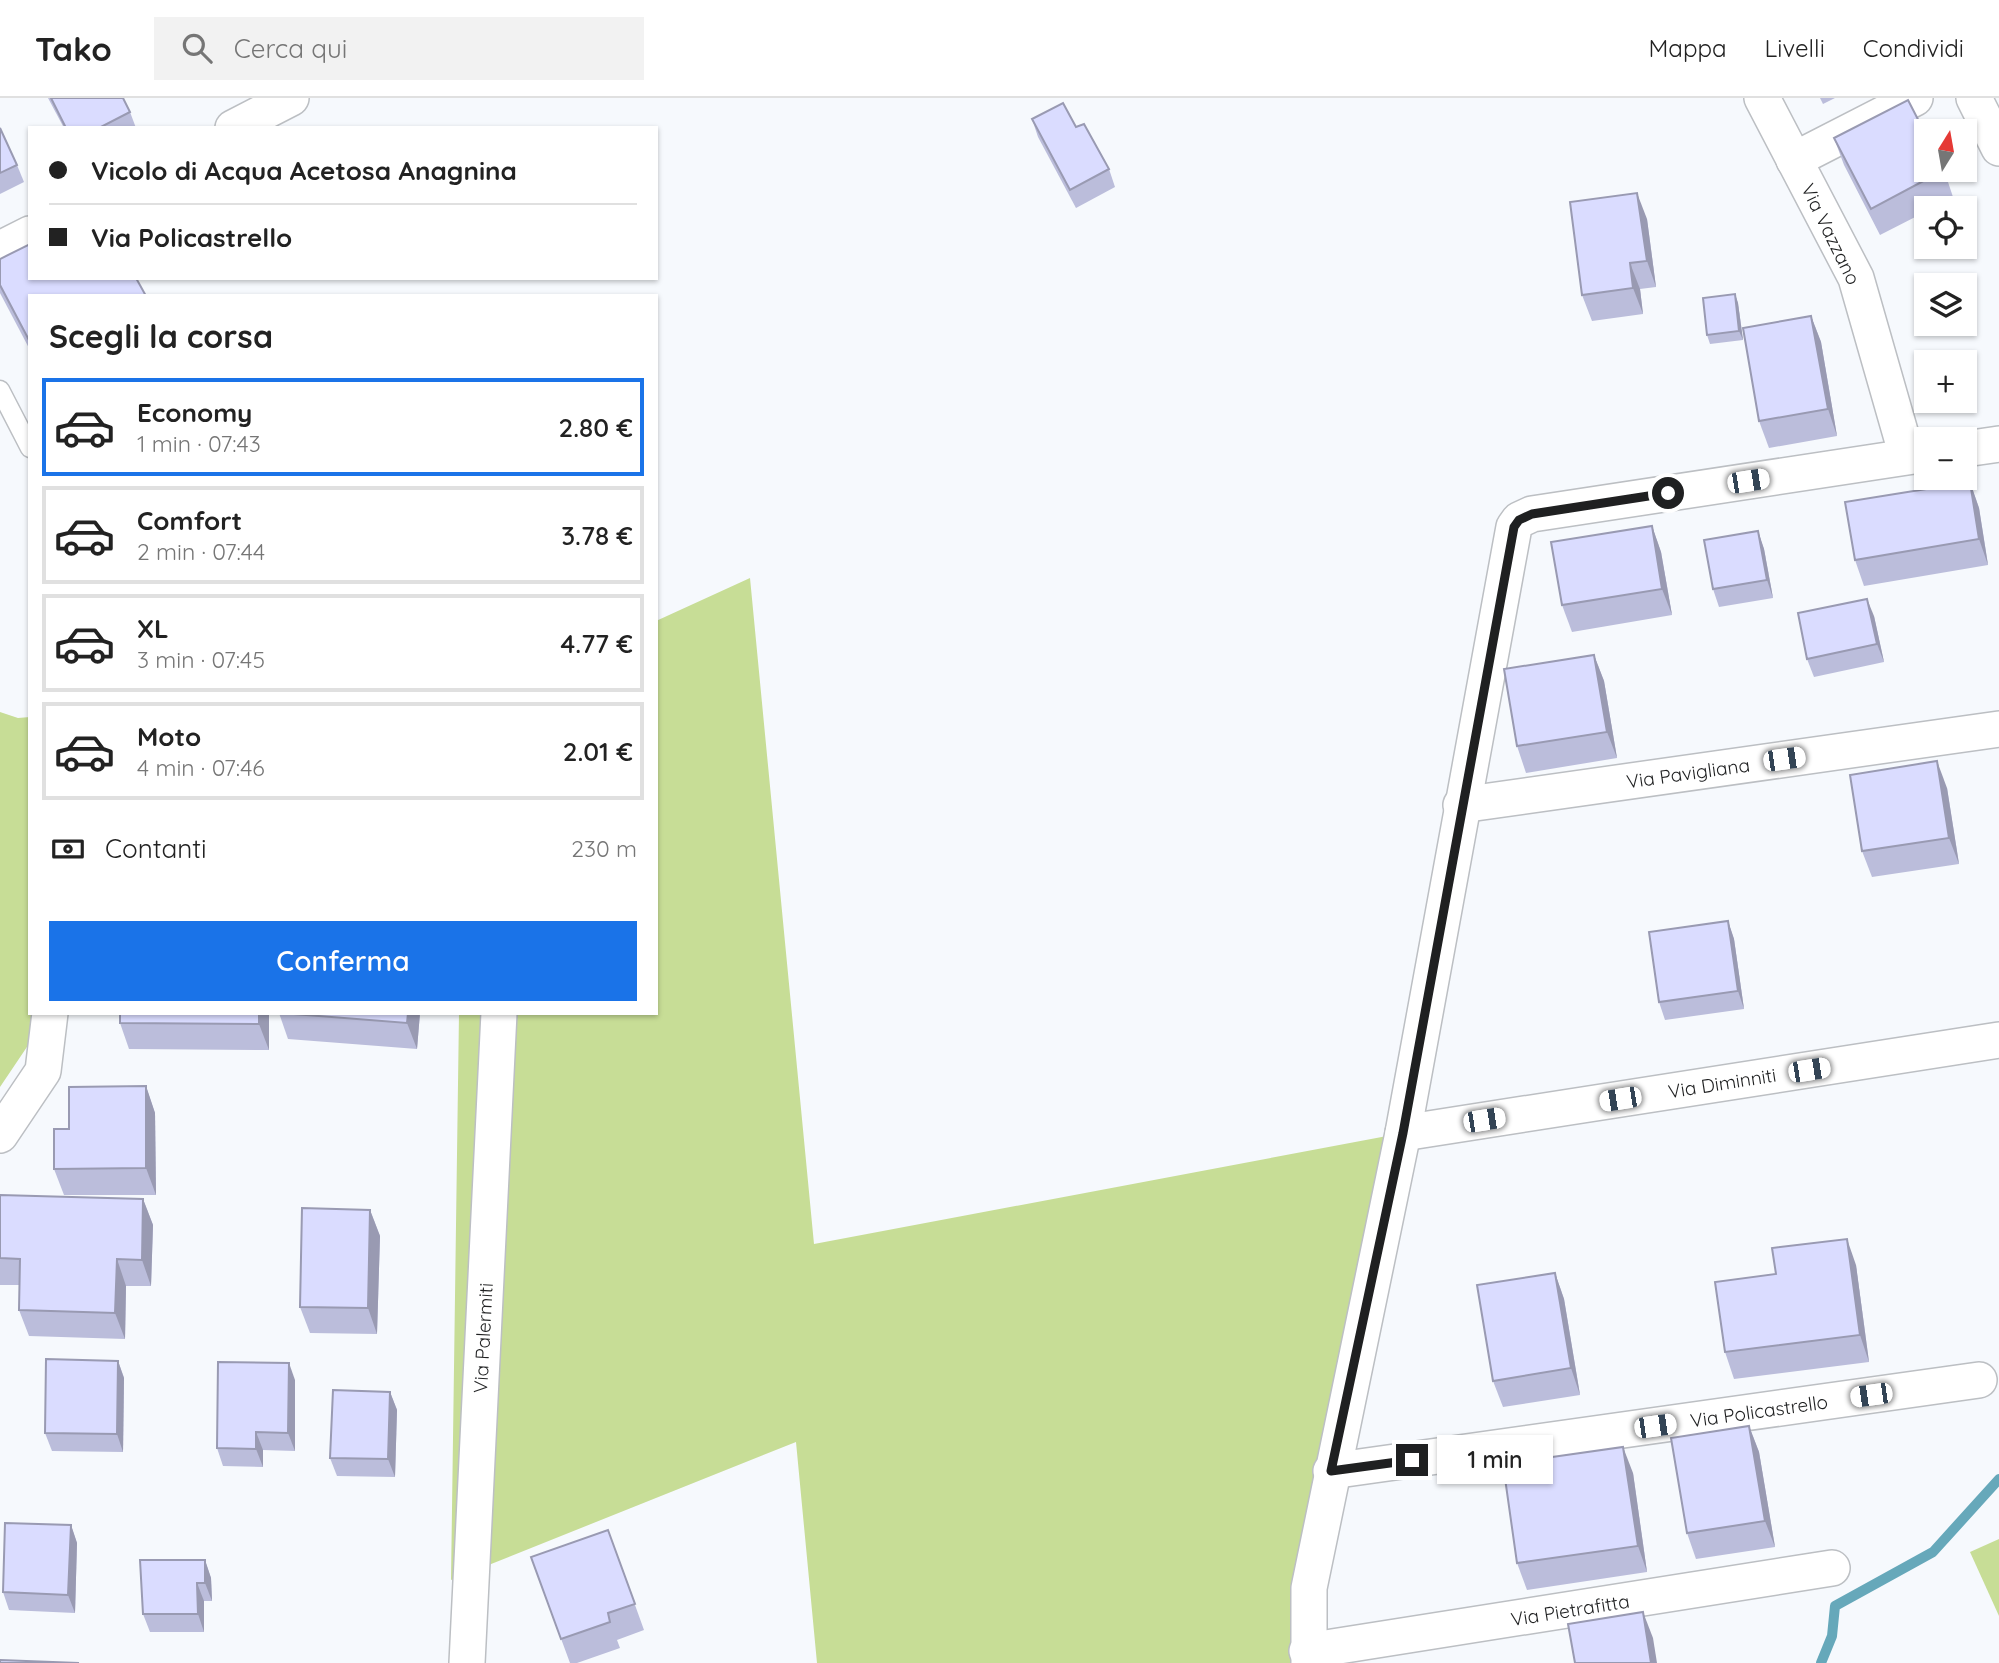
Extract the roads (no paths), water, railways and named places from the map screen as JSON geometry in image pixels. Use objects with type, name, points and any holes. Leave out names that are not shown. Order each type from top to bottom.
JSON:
[{"type":"street","points":[[237,126],[290,98]]},
{"type":"street","name":"Via Vazzano","points":[[1762,98],[1856,278],[1914,446]]},
{"type":"street","points":[[1794,160],[1915,98]]},
{"type":"street","points":[[1974,98],[1999,148]]},
{"type":"street","points":[[0,249],[28,235]]},
{"type":"street","points":[[1977,447],[1999,444]]},
{"type":"street","points":[[1308,1657],[1308,1588],[1403,1133],[1514,527],[1519,520],[1535,513],[1914,455]]},
{"type":"street","name":"Via Pavigliana","points":[[1461,805],[1999,729]]},
{"type":"street","points":[[0,1135],[43,1071],[50,1015]]},
{"type":"street","name":"Via Palermiti","points":[[467,1663],[499,1015]]},
{"type":"street","name":"Via Diminniti","points":[[1403,1133],[1999,1040]]},
{"type":"street","name":"Via Policastrello","points":[[1331,1471],[1979,1380]]},
{"type":"street","name":"Via Pietrafitta","points":[[1308,1657],[1832,1569]]},
{"type":"lane","points":[[0,390],[28,444]]},
{"type":"waterway","points":[[1821,1663],[1832,1636],[1835,1606],[1933,1552],[1999,1479]]}]
